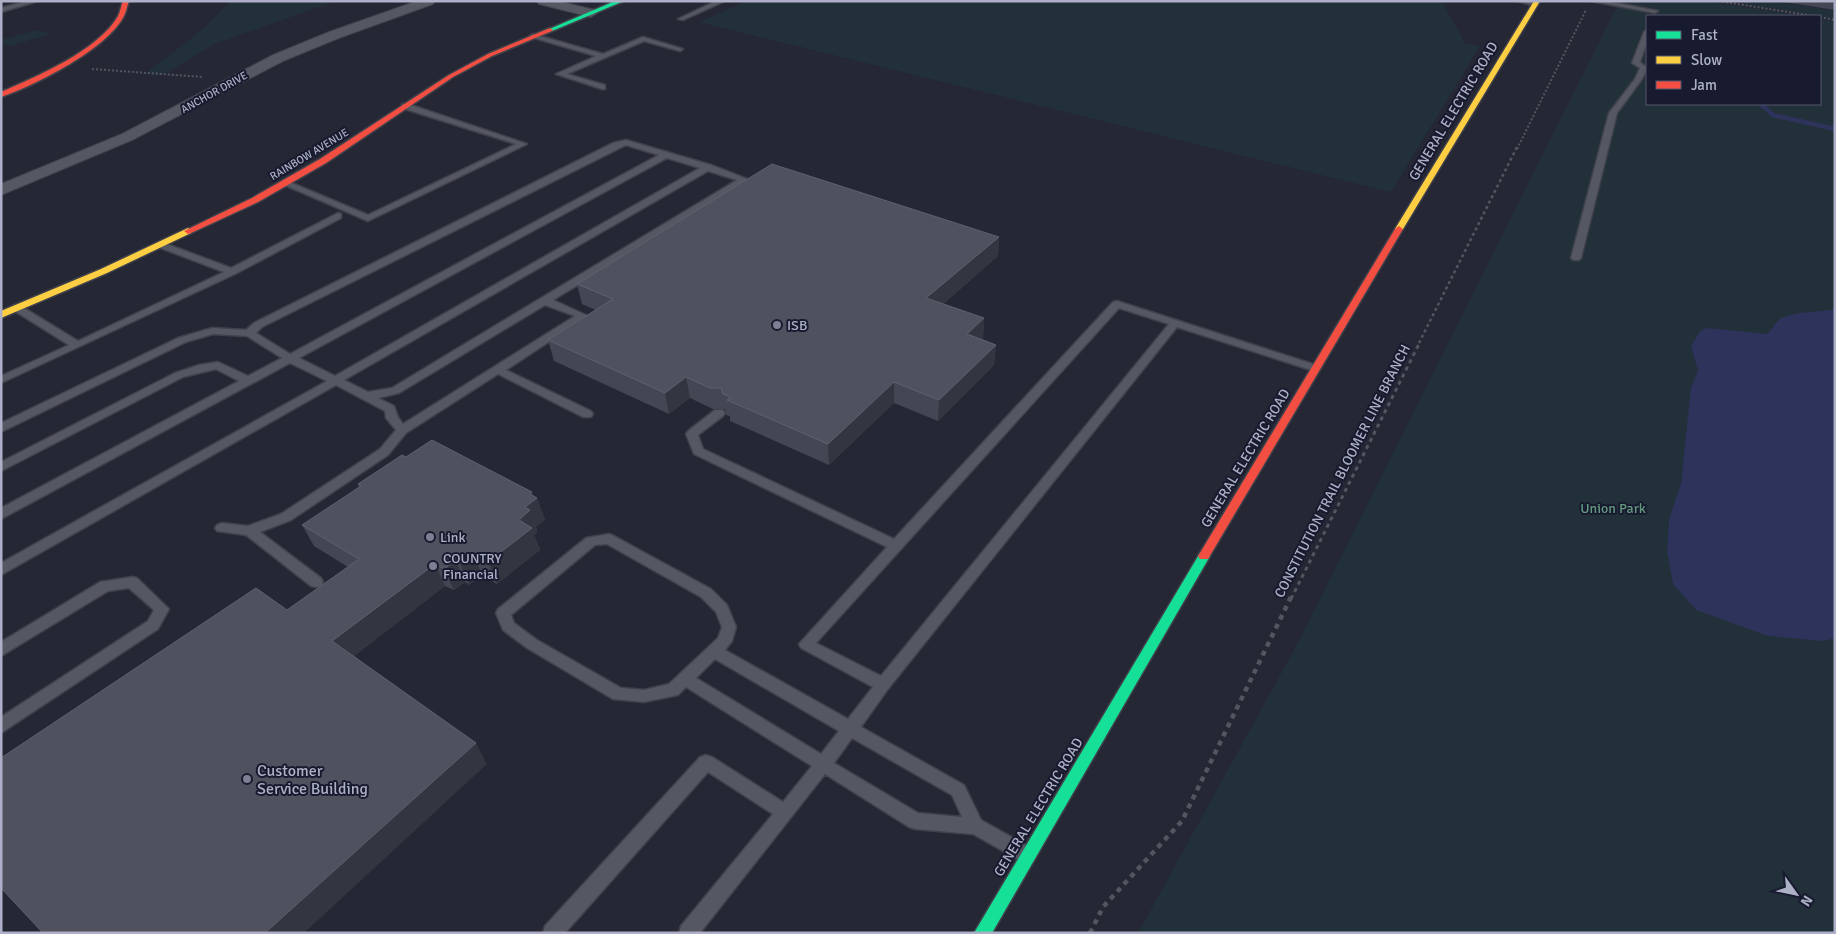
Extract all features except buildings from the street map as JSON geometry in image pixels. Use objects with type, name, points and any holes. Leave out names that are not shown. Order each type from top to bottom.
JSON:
[{"type":"main road","points":[[1,95],[67,62],[98,41],[115,25],[126,7],[126,1]]},
{"type":"main road","name":"RAINBOW AVENUE","points":[[1,315],[161,245],[284,183],[371,131],[405,106],[459,71],[490,55],[621,1]]},
{"type":"main road","name":"GENERAL ELECTRIC ROAD","points":[[982,933],[1316,368],[1536,2]]},
{"type":"street","name":"ANCHOR DRIVE","points":[[1,190],[127,137],[236,79],[305,46],[429,1]]},
{"type":"street","points":[[543,1],[591,13]]},
{"type":"lane","points":[[1,10],[35,1]]},
{"type":"lane","points":[[681,19],[722,1]]},
{"type":"lane","points":[[1521,1],[1536,2]]},
{"type":"lane","points":[[1594,1],[1654,14],[1659,1]]},
{"type":"lane","points":[[1576,258],[1613,113],[1638,79],[1644,67],[1636,63],[1646,35]]},
{"type":"lane","points":[[533,36],[603,56]]},
{"type":"lane","points":[[602,88],[560,74],[643,39],[680,49]]},
{"type":"lane","points":[[284,183],[368,218],[523,144],[405,106]]},
{"type":"lane","points":[[249,333],[258,325],[616,145],[626,142],[634,143],[743,179],[737,185],[395,390],[367,396]]},
{"type":"lane","points":[[1,514],[668,154]]},
{"type":"lane","points":[[1,570],[708,167]]},
{"type":"lane","points":[[1,380],[232,272],[338,216]]},
{"type":"lane","points":[[161,245],[232,272]]},
{"type":"lane","points":[[222,528],[249,531],[286,517],[384,452],[402,430],[583,316],[545,300]]},
{"type":"lane","points":[[883,685],[806,644],[1117,304],[1316,368]]},
{"type":"lane","points":[[17,308],[76,345]]},
{"type":"lane","points":[[688,933],[824,764],[883,685],[1176,323]]},
{"type":"lane","points":[[1,428],[182,340],[212,331],[249,333],[290,358],[390,409],[392,418],[402,430]]},
{"type":"lane","points":[[1,467],[179,375],[195,369],[218,365],[248,381]]},
{"type":"lane","points":[[498,370],[587,414]]},
{"type":"lane","points":[[719,412],[692,434],[698,451],[897,546]]},
{"type":"lane","points":[[249,531],[316,582]]},
{"type":"lane","points":[[609,540],[706,594],[722,609],[729,627],[726,641],[685,679],[673,690],[651,695],[618,694],[532,644],[508,626],[503,613],[591,542],[609,540]]},
{"type":"lane","points":[[1,650],[105,586],[132,582],[162,609],[153,625],[1,726]]},
{"type":"lane","points":[[715,652],[958,790],[975,826]]},
{"type":"lane","points":[[685,679],[915,821],[975,826],[1027,855]]},
{"type":"lane","points":[[552,933],[706,762],[785,812]]},
{"type":"path","points":[[1718,1],[1806,15]]},
{"type":"path","name":"CONSTITUTION TRAIL BLOOMER LINE BRANCH","points":[[1090,933],[1103,907],[1182,821],[1281,617],[1588,6]]},
{"type":"path","points":[[1821,17],[1835,20]]},
{"type":"path","points":[[84,68],[236,79]]},
{"type":"green space","points":[[230,1],[336,1],[214,44],[163,75],[145,74],[211,22]]},
{"type":"green space","points":[[747,1],[1442,1],[1465,43],[1480,46],[1391,192],[699,22]]},
{"type":"green space","name":"Union Park","points":[[1620,1],[1708,1],[1796,15],[1646,15],[1646,105],[1821,105],[1821,19],[1835,21],[1835,933],[1138,933],[1295,648]]},
{"type":"green space","points":[[1725,1],[1774,1],[1835,11],[1835,19],[1821,17],[1821,15],[1811,15]]},
{"type":"green space","points":[[37,30],[52,34],[10,46],[1,43],[1,40]]},
{"type":"water","points":[[1835,310],[1835,638],[1824,641],[1768,636],[1696,610],[1673,584],[1667,551],[1669,519],[1681,484],[1691,387],[1698,371],[1691,346],[1701,330],[1708,328],[1766,334],[1783,317]]},
{"type":"waterway","points":[[1762,105],[1773,115],[1835,129]]},
{"type":"traffic: fast","points":[[550,30],[621,1]]},
{"type":"traffic: fast","points":[[982,933],[1204,556]]},
{"type":"traffic: slow","points":[[1399,229],[1537,1]]},
{"type":"traffic: slow","points":[[1,315],[104,271],[188,231]]},
{"type":"traffic: jam","points":[[1,95],[32,81],[84,52],[112,28],[121,16],[126,1]]},
{"type":"traffic: jam","points":[[188,231],[255,200],[323,161],[451,76],[490,55],[550,30]]},
{"type":"traffic: jam","points":[[1204,556],[1399,229]]},
{"type":"place","name":"ISB","points":[[777,325]]},
{"type":"place","name":"Link","points":[[430,537]]},
{"type":"place","name":"COUNTRY Financial","points":[[433,566]]},
{"type":"place","name":"Customer Service Building","points":[[247,779]]}]
